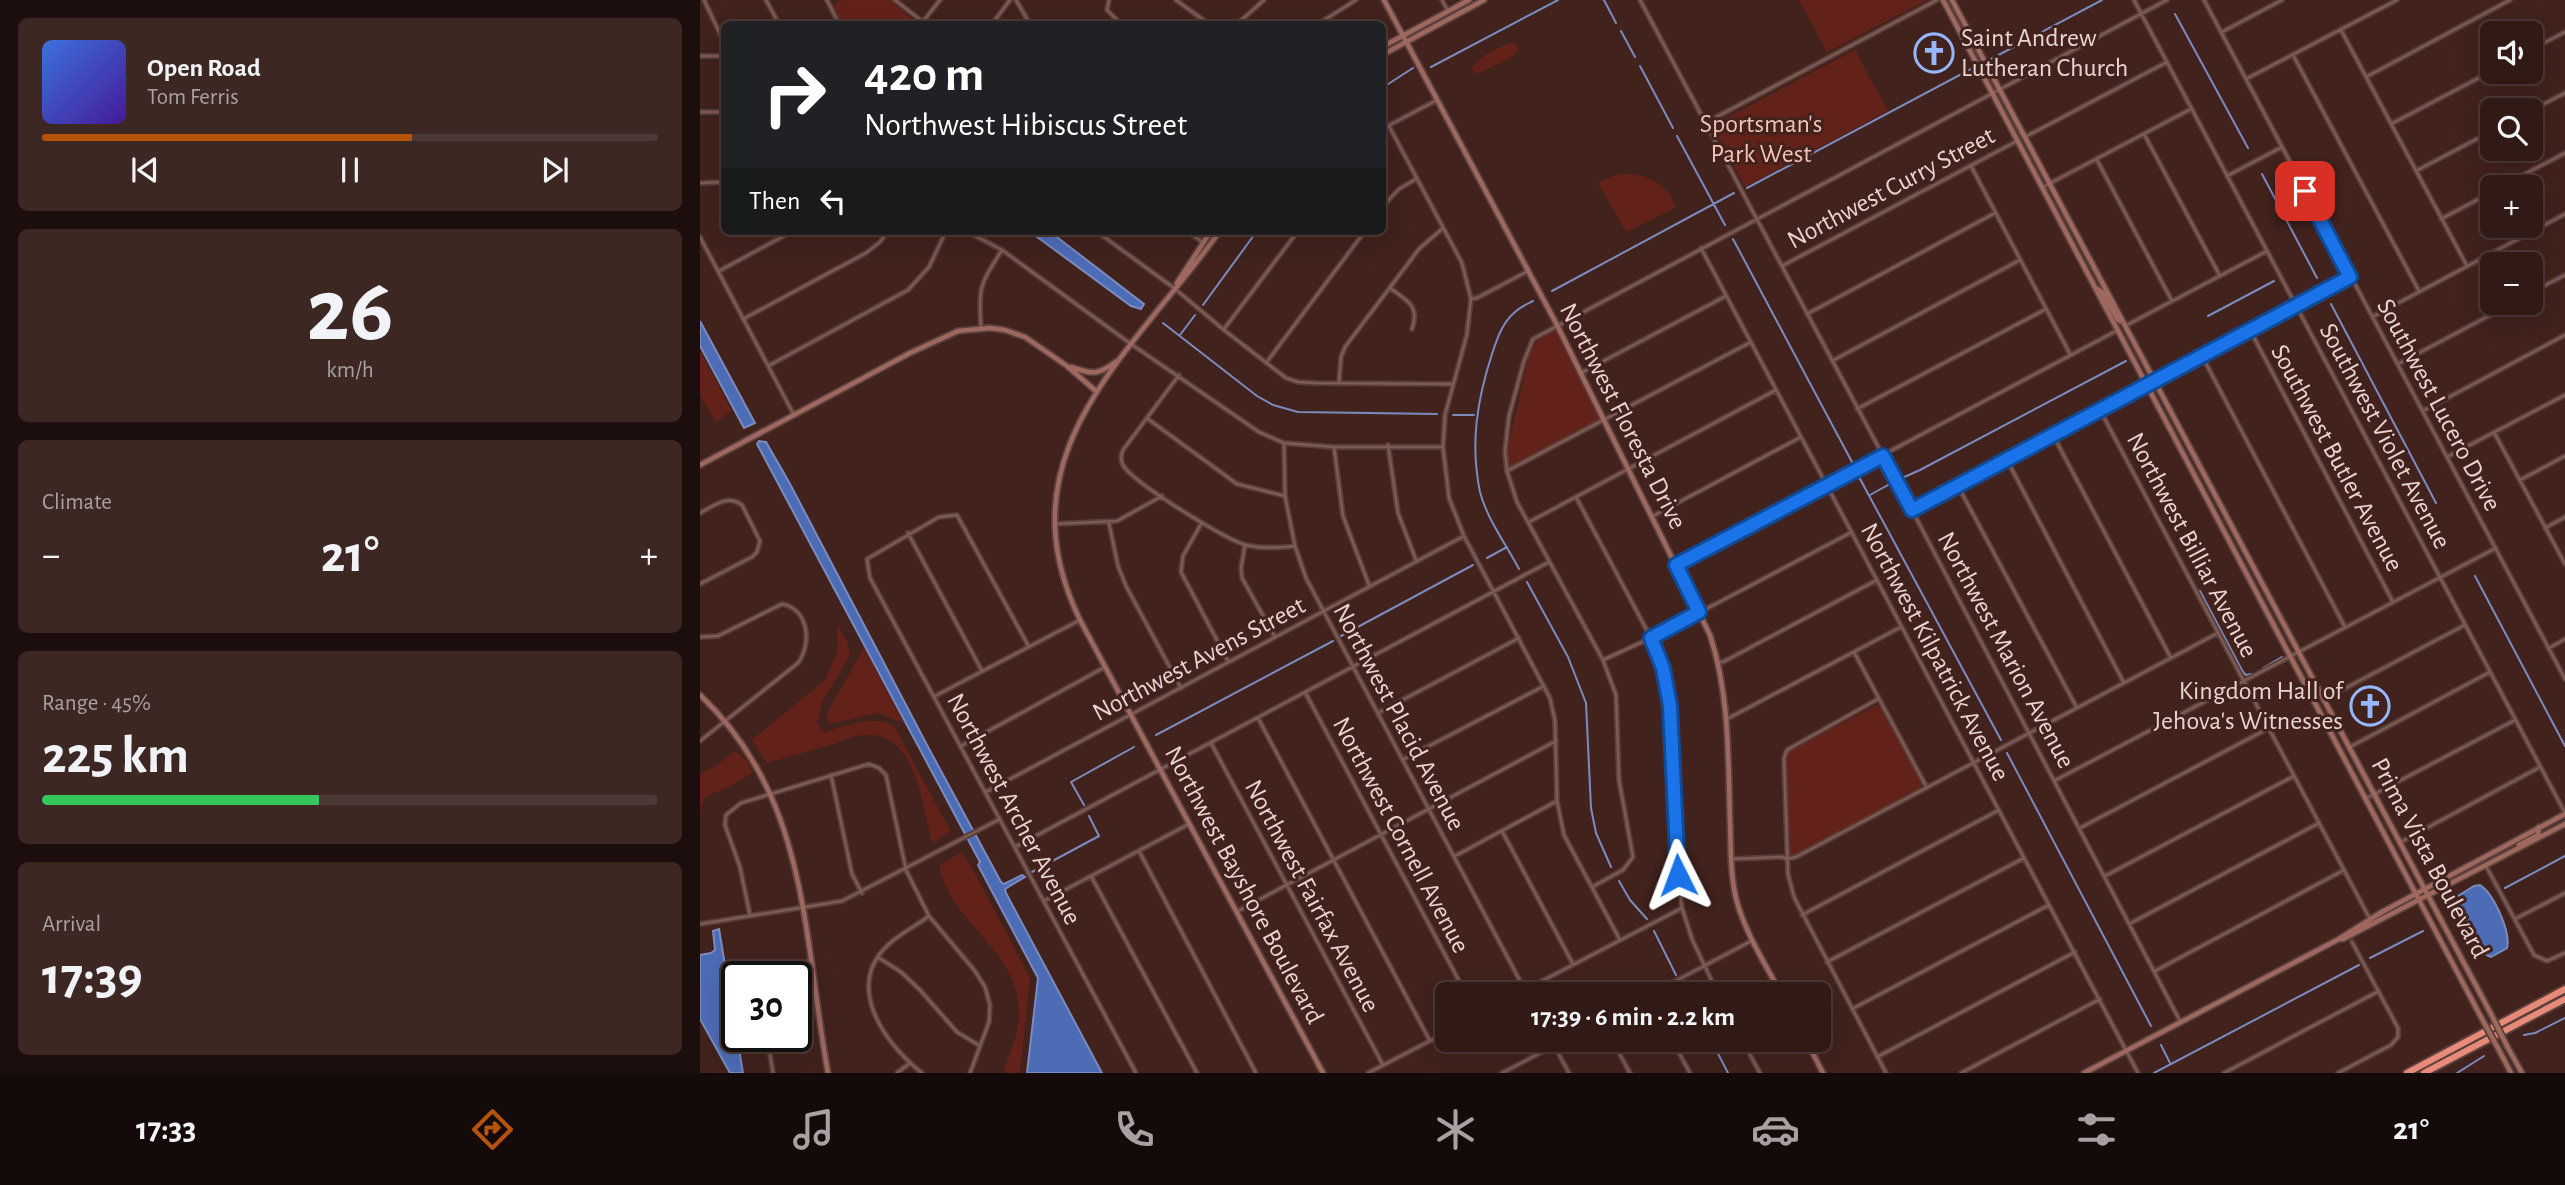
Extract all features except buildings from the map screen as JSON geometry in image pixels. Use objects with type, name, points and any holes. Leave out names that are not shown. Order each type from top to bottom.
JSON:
[{"type":"highway","points":[[2407,1073],[2565,989]]},
{"type":"highway","points":[[2424,1073],[2565,999]]},
{"type":"main road","name":"Northwest Floresta Drive","points":[[1384,0],[1557,325],[1699,612],[1718,662],[1727,719],[1731,859],[1737,901],[1775,982]]},
{"type":"main road","points":[[1386,52],[1469,0]]},
{"type":"main road","points":[[1386,46],[1484,0]]},
{"type":"main road","points":[[1943,0],[2147,385],[2295,654]]},
{"type":"main road","points":[[1952,0],[2295,654]]},
{"type":"main road","points":[[1174,288],[1208,235]]},
{"type":"main road","points":[[1174,288],[1192,270],[1217,235]]},
{"type":"main road","name":"Northwest Bayshore Boulevard","points":[[1174,288],[1097,391],[1067,445],[1058,479],[1054,524],[1063,579],[1080,620],[1322,1073]]},
{"type":"main road","points":[[2096,289],[2102,292],[2118,320],[2124,324]]},
{"type":"main road","points":[[700,466],[935,340],[958,331],[981,328],[1005,330],[1025,337],[1097,391]]},
{"type":"main road","points":[[1067,366],[1090,374],[1097,373],[1121,358]]},
{"type":"main road","name":"Prima Vista Boulevard","points":[[2295,654],[2323,700],[2522,1073]]},
{"type":"main road","name":"Prima Vista Boulevard","points":[[2295,654],[2419,900],[2511,1073]]},
{"type":"main road","points":[[700,695],[726,721],[754,762],[783,820],[792,853],[811,961]]},
{"type":"main road","points":[[2084,1073],[2339,939],[2370,919],[2565,815]]},
{"type":"main road","points":[[2547,834],[2550,825],[2565,815]]},
{"type":"main road","points":[[2339,939],[2565,824]]},
{"type":"main road","points":[[2514,851],[2538,835],[2539,827]]},
{"type":"main road","points":[[812,968],[828,1073]]},
{"type":"main road","points":[[1812,1052],[1823,1073]]},
{"type":"street","points":[[704,0],[721,36]]},
{"type":"street","points":[[766,0],[777,21]]},
{"type":"street","points":[[827,0],[838,21]]},
{"type":"street","points":[[895,0],[920,21]]},
{"type":"street","points":[[924,21],[940,0]]},
{"type":"street","points":[[994,21],[1010,0]]},
{"type":"street","points":[[1016,0],[1028,21]]},
{"type":"street","points":[[1109,0],[1107,10],[1118,21]]},
{"type":"street","points":[[1176,0],[1205,21]]},
{"type":"street","points":[[1240,21],[1264,0]]},
{"type":"street","points":[[1323,21],[1356,0]]},
{"type":"street","points":[[1442,0],[1448,11]]},
{"type":"street","name":"Northwest Marion Avenue","points":[[1640,0],[2181,1021]]},
{"type":"street","points":[[1705,123],[1937,0]]},
{"type":"street","name":"Southwest Violet Avenue","points":[[2134,0],[2565,815]]},
{"type":"street","points":[[1592,887],[1623,870],[1633,857],[1619,780],[1616,695],[1603,660],[1517,502],[1507,471],[1504,451],[1509,416],[1533,339],[2167,0]]},
{"type":"street","name":"Southwest Lucero Drive","points":[[2204,0],[2565,679]]},
{"type":"street","points":[[2222,32],[2282,0]]},
{"type":"street","points":[[2246,79],[2394,0]]},
{"type":"street","points":[[2366,77],[2510,0]]},
{"type":"street","points":[[2341,30],[2466,266]]},
{"type":"street","points":[[2543,43],[2565,32]]},
{"type":"street","points":[[700,56],[721,55]]},
{"type":"street","points":[[2293,55],[2419,292]]},
{"type":"street","points":[[2025,137],[2166,62]]},
{"type":"street","points":[[2391,124],[2480,77]]},
{"type":"street","points":[[2543,104],[2565,93]]},
{"type":"street","points":[[1386,127],[1437,100]]},
{"type":"street","points":[[2043,187],[2192,109]]},
{"type":"street","points":[[700,112],[721,112]]},
{"type":"street","points":[[1389,126],[1462,263],[1471,299],[1467,334],[1445,415],[1443,447],[1449,498],[1464,536],[1544,686],[1553,709],[1557,801],[1564,835],[1620,940]]},
{"type":"street","points":[[2144,134],[2220,276]]},
{"type":"street","points":[[2416,172],[2480,137]]},
{"type":"street","name":"Northwest Curry Street","points":[[1782,266],[2017,141]]},
{"type":"street","points":[[2227,176],[2282,147]]},
{"type":"street","points":[[2523,175],[2565,153]]},
{"type":"street","points":[[2097,160],[2172,301]]},
{"type":"street","points":[[1971,166],[2070,354]]},
{"type":"street","points":[[1386,203],[1399,189],[1416,179]]},
{"type":"street","points":[[700,183],[721,182]]},
{"type":"street","points":[[2441,219],[2480,198]]},
{"type":"street","points":[[1807,314],[1995,213]]},
{"type":"street","points":[[2372,317],[2563,215],[2565,222]]},
{"type":"street","points":[[1339,383],[1341,357],[1345,347],[1419,249],[1443,228]]},
{"type":"street","points":[[718,271],[786,235]]},
{"type":"street","points":[[743,318],[866,253],[885,235]]},
{"type":"street","points":[[768,366],[908,290],[929,267],[944,235]]},
{"type":"street","points":[[974,235],[1002,250],[1131,344],[1180,375],[1259,432],[1284,443],[1334,447],[1443,447]]},
{"type":"street","points":[[1101,235],[1174,288],[1286,377],[1298,382],[1452,384]]},
{"type":"street","points":[[1193,235],[1202,242]]},
{"type":"street","points":[[1224,330],[1295,235]]},
{"type":"street","points":[[1266,363],[1362,235]]},
{"type":"street","points":[[700,237],[794,415]]},
{"type":"street","name":"Northwest Kilpatrick Avenue","points":[[1701,248],[2138,1073]]},
{"type":"street","points":[[981,328],[981,285],[1002,250]]},
{"type":"street","points":[[2124,324],[2267,251]]},
{"type":"street","points":[[1832,361],[2020,260]]},
{"type":"street","points":[[1471,299],[1528,271]]},
{"type":"street","points":[[2543,286],[2565,275]]},
{"type":"street","points":[[1912,510],[2350,277]]},
{"type":"street","points":[[1390,288],[1414,308],[1412,329]]},
{"type":"street","points":[[1581,373],[1726,296]]},
{"type":"street","points":[[1857,409],[2046,309]]},
{"type":"street","points":[[2398,364],[2490,315]]},
{"type":"street","points":[[1676,565],[2118,330]]},
{"type":"street","name":"Southwest Butler Avenue","points":[[2250,330],[2393,602]]},
{"type":"street","points":[[2423,411],[2565,335]]},
{"type":"street","points":[[1507,471],[1751,342]]},
{"type":"street","points":[[2202,356],[2346,627]]},
{"type":"street","points":[[1180,375],[1123,450],[1121,457],[1127,469],[1201,524],[1245,545],[1273,549],[1295,546]]},
{"type":"street","points":[[1528,522],[1776,390]]},
{"type":"street","points":[[2447,457],[2565,395]]},
{"type":"street","name":"Northwest Billiar Avenue","points":[[2100,410],[2370,919]]},
{"type":"street","points":[[1148,419],[1237,484],[1285,496]]},
{"type":"street","points":[[2495,434],[2565,564]]},
{"type":"street","points":[[2053,435],[2171,658]]},
{"type":"street","points":[[1653,516],[1801,437]]},
{"type":"street","name":"Northwest Placid Avenue","points":[[1284,443],[1285,496],[1295,546],[1306,578],[1521,982]]},
{"type":"street","points":[[1388,445],[1398,513],[1416,561]]},
{"type":"street","points":[[1334,447],[1343,516],[1369,586]]},
{"type":"street","points":[[2520,480],[2565,456]]},
{"type":"street","points":[[2007,460],[2124,683]]},
{"type":"street","points":[[1958,486],[2077,708]]},
{"type":"street","points":[[1054,524],[1117,521],[1162,496]]},
{"type":"street","points":[[1576,497],[1651,638],[1663,668],[1670,706],[1682,908],[1712,982]]},
{"type":"street","points":[[700,513],[728,499],[737,501],[742,505],[760,541],[752,557],[700,584]]},
{"type":"street","points":[[982,671],[908,533],[939,517],[957,515],[1029,647]]},
{"type":"street","points":[[2545,528],[2565,517]]},
{"type":"street","points":[[1109,523],[1118,566],[1126,586],[1181,688]]},
{"type":"street","points":[[1201,524],[1183,556],[1181,572],[1228,662]]},
{"type":"street","points":[[1603,660],[1651,638],[1852,531]]},
{"type":"street","name":"Northwest Archer Avenue","points":[[908,533],[867,559],[870,578],[1136,1073]]},
{"type":"street","name":"Northwest Avens Street","points":[[986,792],[1464,536]]},
{"type":"street","points":[[1245,545],[1242,578],[1275,637]]},
{"type":"street","points":[[2054,781],[2496,548]]},
{"type":"street","points":[[1015,847],[1549,562]]},
{"type":"street","points":[[1718,662],[1723,662],[1877,580]]},
{"type":"street","points":[[700,637],[718,636],[782,604],[797,612],[807,635],[806,650],[798,663],[700,741]]},
{"type":"street","points":[[934,696],[1080,620]]},
{"type":"street","points":[[2323,700],[2465,625]]},
{"type":"street","points":[[1727,719],[1901,627]]},
{"type":"street","points":[[1731,859],[1796,857],[2218,634]]},
{"type":"street","points":[[1378,713],[1519,638]]},
{"type":"street","points":[[2549,648],[2565,639]]},
{"type":"street","points":[[1854,652],[1927,788]]},
{"type":"street","points":[[961,746],[1105,667]]},
{"type":"street","points":[[2348,748],[2490,672]]},
{"type":"street","points":[[1403,760],[1544,686]]},
{"type":"street","name":"Northwest Cornell Avenue","points":[[1305,692],[1460,982]]},
{"type":"street","points":[[1878,699],[1787,750],[1784,758],[1788,874],[1802,915],[1886,1073]]},
{"type":"street","points":[[1258,718],[1430,1041]]},
{"type":"street","points":[[2367,798],[2515,720]]},
{"type":"street","points":[[2079,829],[2269,728]]},
{"type":"street","points":[[1236,912],[1556,741]]},
{"type":"street","name":"Northwest Fairfax Avenue","points":[[1211,743],[1382,1065]]},
{"type":"street","points":[[750,915],[740,867],[725,825],[726,815],[741,803],[831,775],[869,764],[878,768],[886,775],[906,870],[929,916],[985,987],[990,1005],[989,1021],[970,1073]]},
{"type":"street","points":[[2399,843],[2540,767]]},
{"type":"street","points":[[831,775],[852,874],[862,893]]},
{"type":"street","points":[[2105,877],[2294,776]]},
{"type":"street","points":[[1455,856],[1557,801]]},
{"type":"street","points":[[1802,915],[1999,810]]},
{"type":"street","points":[[700,924],[842,901],[862,893],[1000,819]]},
{"type":"street","points":[[2129,924],[2319,823]]},
{"type":"street","points":[[1044,901],[1189,824]]},
{"type":"street","points":[[1502,831],[1573,965]]},
{"type":"street","points":[[1139,851],[1256,1073]]},
{"type":"street","points":[[1827,962],[2024,858]]},
{"type":"street","points":[[2486,866],[2534,955],[2547,961],[2565,953]]},
{"type":"street","points":[[2155,972],[2344,870]]},
{"type":"street","points":[[1091,876],[1197,1073]]},
{"type":"street","points":[[2515,919],[2565,893]]},
{"type":"street","points":[[1852,1009],[2049,905]]},
{"type":"street","points":[[1543,982],[1682,908]]},
{"type":"street","points":[[922,1073],[909,1063],[890,1040],[869,1002],[869,981],[887,945],[929,916]]},
{"type":"street","points":[[1673,982],[1753,940]]},
{"type":"street","points":[[2338,1073],[2390,1045],[2398,1037],[2398,1028],[2352,942]]},
{"type":"street","points":[[1877,1057],[2075,952]]},
{"type":"street","points":[[879,958],[901,972],[920,990],[957,1032],[980,1046]]},
{"type":"street","points":[[2224,1073],[2379,991]]},
{"type":"street","points":[[1961,1073],[2099,999]]},
{"type":"street","points":[[1368,1073],[1435,1038]]},
{"type":"street","points":[[770,1052],[773,1073]]},
{"type":"street","points":[[1502,1073],[1541,1052]]},
{"type":"street","points":[[1558,1052],[1569,1073]]},
{"type":"street","points":[[1619,1052],[1630,1073]]},
{"type":"street","points":[[1679,1052],[1690,1073]]},
{"type":"street","points":[[1749,1052],[1760,1073]]},
{"type":"street","points":[[897,1073],[909,1063]]},
{"type":"green space","points":[[842,0],[891,0],[914,21],[840,21],[833,5]]},
{"type":"green space","points":[[1799,0],[1927,0],[1827,52]]},
{"type":"green space","points":[[1516,43],[1518,51],[1510,58],[1475,75],[1472,68],[1480,59],[1498,48]]},
{"type":"green space","name":"Sportsman's Park West","points":[[1855,50],[1888,111],[1745,187],[1714,129],[1715,124]]},
{"type":"green space","points":[[1619,174],[1637,175],[1653,180],[1667,191],[1676,207],[1626,232],[1598,183]]},
{"type":"green space","points":[[1556,327],[1601,419],[1509,468],[1507,451],[1531,347]]},
{"type":"green space","points":[[700,351],[732,411],[716,422],[700,395]]},
{"type":"green space","points":[[837,624],[847,641],[850,655],[823,701],[817,723],[825,732],[869,721],[894,726],[951,832],[932,843],[914,774],[896,745],[882,737],[857,736],[767,763],[752,740],[825,680],[838,651]]},
{"type":"green space","points":[[864,648],[904,723],[877,713],[830,724],[826,719]]},
{"type":"green space","points":[[1877,705],[1881,707],[1922,782],[1921,788],[1792,855],[1789,852],[1786,757],[1792,749]]},
{"type":"green space","points":[[735,751],[747,761],[753,773],[726,789],[706,796],[700,817],[700,774],[716,766]]},
{"type":"green space","points":[[962,852],[1030,978],[1020,1073],[1004,1073],[1019,1022],[1018,998],[1013,982],[998,955],[953,900],[939,870],[941,864]]},
{"type":"water","points":[[1034,235],[1054,235],[1144,304],[1141,309],[1131,306]]},
{"type":"water","points":[[700,321],[755,423],[744,428],[700,346]]},
{"type":"water","points":[[759,441],[766,442],[789,482],[1001,882],[1004,884],[1022,875],[1025,877],[1005,889],[1006,893],[1102,1073],[1027,1073],[1038,978],[978,865],[980,862],[757,444]]},
{"type":"water","points":[[2480,885],[2496,905],[2508,941],[2507,948],[2491,957],[2478,948],[2452,905],[2453,899]]},
{"type":"water","points":[[719,929],[724,961],[721,961],[721,1052],[740,1052],[743,1073],[730,1073],[700,1019],[700,955],[715,950],[713,931]]},
{"type":"waterway","points":[[1431,67],[1558,0]]},
{"type":"waterway","points":[[1604,0],[1616,23]]},
{"type":"waterway","points":[[1991,59],[2102,0]]},
{"type":"waterway","points":[[2175,14],[2248,148]]},
{"type":"waterway","points":[[1621,31],[1635,57]]},
{"type":"waterway","points":[[1640,66],[1673,128]]},
{"type":"waterway","points":[[1386,85],[1413,68]]},
{"type":"waterway","points":[[1747,188],[1971,69]]},
{"type":"waterway","points":[[1677,136],[1725,225]]},
{"type":"waterway","points":[[2262,174],[2317,278]]},
{"type":"waterway","points":[[1552,291],[1734,193]]},
{"type":"waterway","points":[[1203,305],[1254,235]]},
{"type":"waterway","points":[[1733,239],[1852,462]]},
{"type":"waterway","points":[[2208,316],[2274,281]]},
{"type":"waterway","points":[[1519,569],[1483,502],[1477,474],[1475,439],[1482,388],[1498,337],[1510,316],[1533,301]]},
{"type":"waterway","points":[[2331,304],[2436,503]]},
{"type":"waterway","points":[[1180,335],[1195,315]]},
{"type":"waterway","points":[[1163,323],[1257,396],[1273,405],[1298,412],[1437,414]]},
{"type":"waterway","points":[[1902,478],[2126,361]]},
{"type":"waterway","points":[[1453,415],[1474,415]]},
{"type":"waterway","points":[[1859,477],[2001,740]]},
{"type":"waterway","points":[[1870,495],[1888,485]]},
{"type":"waterway","points":[[1487,558],[1507,547]]},
{"type":"waterway","points":[[1341,636],[1473,565]]},
{"type":"waterway","points":[[2475,576],[2565,746]]},
{"type":"waterway","points":[[1527,582],[1568,657],[1586,703],[1591,808],[1596,833],[1611,867]]},
{"type":"waterway","points":[[2200,591],[2243,672],[2246,675],[2251,674]]},
{"type":"waterway","points":[[1156,735],[1333,641]]},
{"type":"waterway","points":[[2263,668],[2282,657]]},
{"type":"waterway","points":[[1084,805],[1071,782],[1134,747]]},
{"type":"waterway","points":[[2007,753],[2151,1026]]},
{"type":"waterway","points":[[1032,872],[1099,836],[1089,816]]},
{"type":"waterway","points":[[2505,888],[2565,856]]},
{"type":"waterway","points":[[1619,881],[1630,900],[1647,919]]},
{"type":"waterway","points":[[1654,931],[1676,975]]},
{"type":"waterway","points":[[2370,958],[2423,931]]},
{"type":"waterway","points":[[2154,1073],[2359,965]]},
{"type":"waterway","points":[[2524,1035],[2535,1033],[2565,1018]]},
{"type":"waterway","points":[[2161,1045],[2170,1063]]},
{"type":"waterway","points":[[1717,1052],[1728,1073]]},
{"type":"waterway","points":[[2457,1073],[2484,1056]]},
{"type":"place","name":"Saint Andrew Lutheran Church","points":[[1934,53]]},
{"type":"place","name":"Kingdom Hall of Jehova's Witnesses","points":[[2370,706]]},
{"type":"route","points":[[1678,875],[1670,706],[1663,668],[1651,638],[1699,612],[1676,565],[1883,456],[1912,510],[2350,277],[2305,191]]}]
